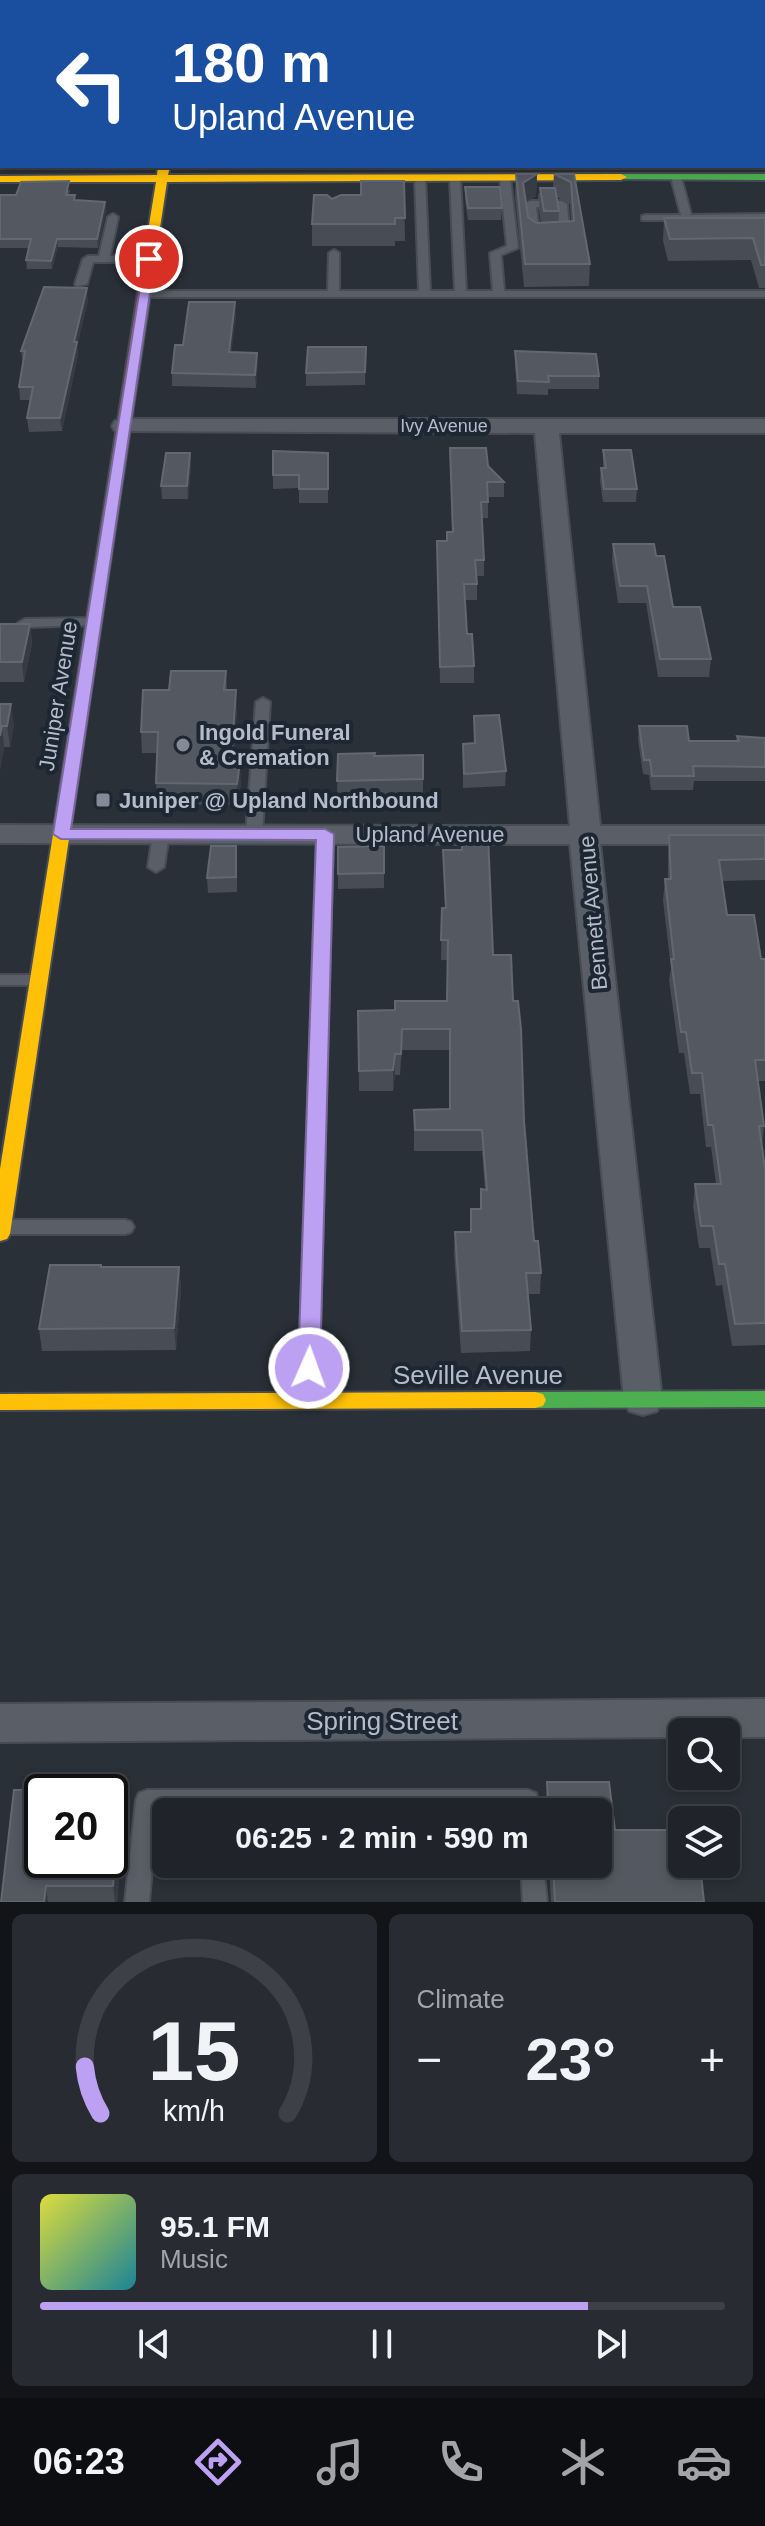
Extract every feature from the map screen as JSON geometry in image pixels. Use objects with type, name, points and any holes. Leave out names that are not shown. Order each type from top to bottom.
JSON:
[{"type":"street","points":[[12,175],[162,173],[334,186],[420,178],[675,172],[765,177]]},
{"type":"street","name":"Juniper Avenue","points":[[1,1230],[162,173]]},
{"type":"street","name":"Ivy Avenue","points":[[124,426],[765,426]]},
{"type":"street","name":"Bennett Avenue","points":[[546,426],[585,816],[584,834],[643,1400]]},
{"type":"street","name":"Upland Avenue","points":[[0,834],[765,835]]},
{"type":"street","name":"Seville Avenue","points":[[0,1402],[765,1399]]},
{"type":"street","name":"Spring Street","points":[[0,1723],[765,1718]]},
{"type":"lane","points":[[675,172],[687,218]]},
{"type":"lane","points":[[542,177],[546,204]]},
{"type":"lane","points":[[420,178],[425,294]]},
{"type":"lane","points":[[455,178],[461,294]]},
{"type":"lane","points":[[499,294],[495,253],[513,248],[505,178]]},
{"type":"lane","points":[[530,204],[546,204],[562,204],[567,239],[535,239],[530,204]]},
{"type":"lane","points":[[104,259],[113,217]]},
{"type":"lane","points":[[646,218],[765,217]]},
{"type":"lane","points":[[333,294],[334,253]]},
{"type":"lane","points":[[81,284],[88,259],[149,259]]},
{"type":"lane","points":[[144,294],[765,294]]},
{"type":"lane","points":[[25,623],[94,622]]},
{"type":"lane","points":[[254,834],[263,702]]},
{"type":"lane","points":[[156,867],[161,834]]},
{"type":"lane","points":[[308,1403],[325,834]]},
{"type":"lane","points":[[0,980],[39,980]]},
{"type":"lane","points":[[1,1230],[125,1227]]},
{"type":"lane","points":[[137,1902],[147,1800],[152,1800]]},
{"type":"lane","points":[[533,1878],[535,1902]]},
{"type":"building","points":[[516,174],[537,174],[523,183],[528,217],[536,223],[574,221],[571,182],[554,174],[574,174],[590,264],[525,264]]},
{"type":"building","points":[[69,181],[66,195],[75,195],[74,200],[105,202],[97,239],[57,239],[51,261],[26,260],[31,239],[0,239],[0,195],[16,195],[21,182]]},
{"type":"building","points":[[361,181],[404,181],[405,218],[395,218],[395,224],[312,224],[314,195],[327,195],[332,199],[341,195],[361,195]]},
{"type":"building","points":[[465,187],[500,187],[502,208],[468,208]]},
{"type":"building","points":[[540,188],[555,188],[559,211],[544,211]]},
{"type":"building","points":[[664,218],[765,218],[765,265],[761,265],[753,238],[670,239]]},
{"type":"building","points":[[44,287],[87,288],[60,418],[27,418],[33,387],[19,387],[25,351],[21,351]]},
{"type":"building","points":[[189,302],[235,302],[229,352],[257,353],[255,375],[172,373],[175,345],[183,345]]},
{"type":"building","points":[[308,347],[366,347],[365,372],[306,373]]},
{"type":"building","points":[[515,351],[596,354],[599,376],[548,376],[549,382],[518,381]]},
{"type":"building","points":[[450,448],[486,448],[488,466],[504,482],[487,482],[488,502],[481,502],[484,560],[475,560],[477,584],[464,584],[467,634],[472,634],[474,666],[440,667],[437,541],[447,541],[447,532],[453,532]]},
{"type":"building","points":[[603,450],[631,450],[637,489],[604,489],[601,468],[606,468]]},
{"type":"building","points":[[273,451],[328,453],[328,489],[299,489],[299,475],[273,475]]},
{"type":"building","points":[[166,453],[190,453],[187,486],[161,486]]},
{"type":"building","points":[[613,544],[654,544],[656,556],[664,556],[673,607],[700,607],[711,659],[660,659],[647,586],[620,586]]},
{"type":"building","points":[[0,624],[30,624],[22,662],[0,662]]},
{"type":"building","name":"Ingold Funeral & Cremation","points":[[171,671],[226,671],[224,690],[236,690],[231,762],[240,762],[237,784],[156,783],[158,732],[141,732],[143,690],[169,690]]},
{"type":"building","points":[[0,704],[11,704],[7,726],[2,726],[0,736]]},
{"type":"building","points":[[499,715],[506,771],[464,774],[463,744],[475,743],[474,716]]},
{"type":"building","points":[[639,726],[687,726],[689,741],[739,741],[737,736],[765,738],[765,767],[693,766],[694,776],[652,776],[650,760],[644,760]]},
{"type":"building","points":[[375,753],[374,756],[423,755],[423,779],[337,781],[338,754]]},
{"type":"building","points":[[488,834],[493,955],[511,955],[513,1001],[518,1001],[521,1029],[524,1121],[534,1241],[538,1241],[541,1273],[526,1273],[531,1330],[462,1331],[455,1232],[471,1232],[471,1209],[481,1209],[481,1189],[487,1190],[482,1130],[415,1130],[414,1110],[450,1109],[450,1029],[402,1029],[401,1054],[395,1054],[393,1070],[359,1071],[358,1011],[395,1010],[395,1001],[447,1001],[448,940],[441,940],[442,908],[446,908],[443,850],[462,850],[462,836]]},
{"type":"building","points":[[669,835],[765,835],[765,859],[719,860],[727,915],[754,915],[761,959],[765,959],[765,1060],[755,1060],[764,1126],[759,1126],[765,1168],[765,1323],[735,1324],[725,1264],[719,1264],[713,1226],[701,1226],[695,1184],[721,1184],[713,1125],[708,1125],[702,1073],[692,1073],[686,1032],[681,1032],[665,879],[671,879]]},
{"type":"building","points":[[211,846],[236,846],[236,877],[207,878]]},
{"type":"building","points":[[384,846],[384,873],[338,874],[338,847]]},
{"type":"building","points":[[50,1265],[179,1267],[174,1328],[39,1329]]},
{"type":"building","points":[[547,1782],[609,1782],[611,1798],[548,1798]]},
{"type":"building","points":[[14,1790],[24,1790],[24,1878],[114,1878],[113,1886],[46,1886],[44,1902],[1,1902]]},
{"type":"building","points":[[612,1806],[615,1830],[668,1830],[668,1878],[701,1878],[704,1902],[555,1902],[554,1878],[612,1878]]},
{"type":"traffic: fast","points":[[621,177],[765,177]]},
{"type":"traffic: fast","points":[[535,1400],[765,1399]]},
{"type":"traffic: slow","points":[[146,280],[164,168]]},
{"type":"traffic: slow","points":[[0,179],[621,177]]},
{"type":"traffic: slow","points":[[0,1234],[72,765]]},
{"type":"traffic: slow","points":[[0,1402],[535,1400]]},
{"type":"traffic: jam","points":[[72,765],[146,280]]},
{"type":"place","name":"Ingold Funeral & Cremation","points":[[183,745]]},
{"type":"place","name":"Juniper @ Upland Northbound","points":[[103,800]]},
{"type":"route","points":[[149,259],[61,834],[325,834],[309,1368]]}]
